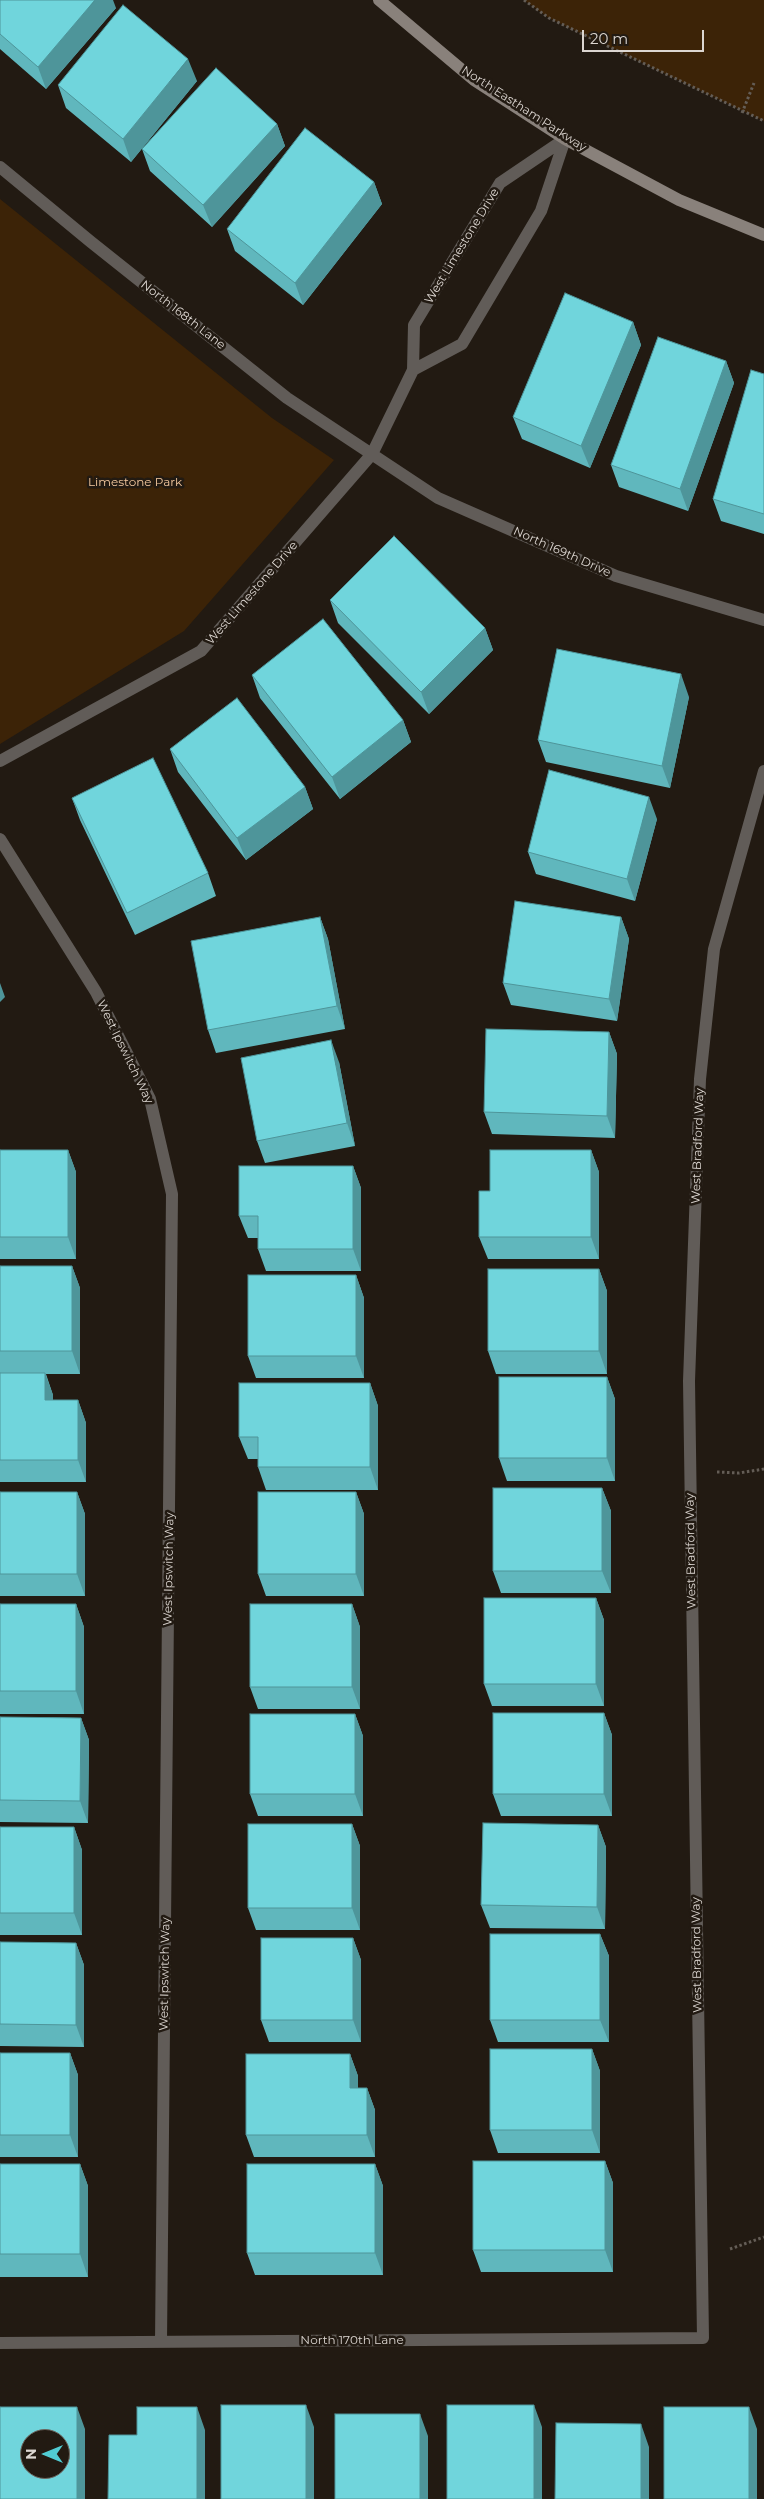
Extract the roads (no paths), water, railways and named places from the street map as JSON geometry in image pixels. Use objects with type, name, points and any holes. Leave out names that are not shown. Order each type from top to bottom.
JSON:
[{"type":"street","name":"North Eastham Parkway","points":[[379,0],[474,80],[565,139],[679,200],[764,236]]},
{"type":"street","points":[[413,370],[462,344],[541,211],[565,139]]},
{"type":"street","name":"West Limestone Drive","points":[[0,761],[201,651],[372,454],[413,370],[414,325],[500,183],[565,139]]},
{"type":"street","name":"North 168th Lane","points":[[0,166],[90,242],[287,398],[372,454]]},
{"type":"street","name":"North 169th Drive","points":[[372,454],[438,498],[616,576],[764,620]]},
{"type":"street","name":"West Bradford Way","points":[[703,2338],[689,1381],[700,1079],[713,958],[764,771]]},
{"type":"street","name":"West Ipswitch Way","points":[[0,839],[96,992],[150,1099],[172,1194],[161,2341]]},
{"type":"street","name":"North 170th Lane","points":[[0,2343],[703,2338]]},
{"type":"park label","name":"Limestone Park","points":[[135,482]]}]
